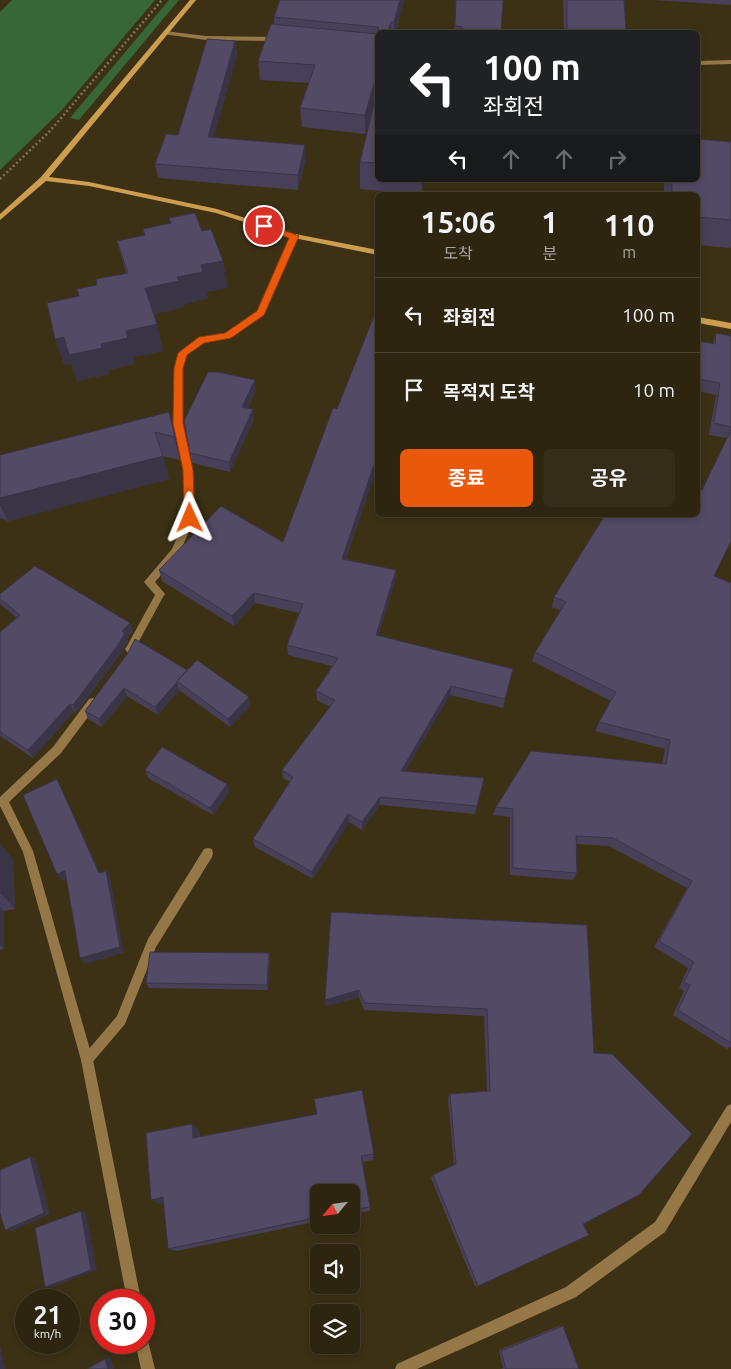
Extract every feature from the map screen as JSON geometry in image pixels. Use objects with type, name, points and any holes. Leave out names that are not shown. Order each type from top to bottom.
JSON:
[{"type":"main road","points":[[0,218],[44,180],[193,0]]},
{"type":"main road","points":[[44,180],[90,184],[217,212],[294,236],[375,253]]},
{"type":"main road","points":[[700,320],[731,326]]},
{"type":"street","points":[[165,32],[206,38],[291,40]]},
{"type":"street","points":[[700,63],[731,62]]},
{"type":"street","points":[[126,657],[160,594],[149,582],[176,551],[190,518],[188,470],[173,424],[179,368],[183,353],[202,340],[227,336],[261,313],[294,236]]},
{"type":"street","points":[[97,696],[57,750],[3,801],[28,851],[87,1060],[132,1289]]},
{"type":"street","points":[[87,1060],[121,1020],[152,942],[208,853]]},
{"type":"street","points":[[402,1369],[571,1292],[660,1227],[731,1110]]},
{"type":"street","points":[[145,1354],[148,1369]]},
{"type":"path","points":[[0,179],[49,132],[162,0]]},
{"type":"green space","points":[[12,0],[155,0],[61,111],[0,170],[0,12]]},
{"type":"green space","points":[[169,0],[179,0],[79,120],[70,118]]},
{"type":"building","points":[[280,0],[400,0],[394,22],[391,22],[389,30],[379,30],[378,27],[274,17]]},
{"type":"building","points":[[456,0],[503,0],[501,30],[462,30],[463,27],[455,26]]},
{"type":"building","points":[[567,0],[624,0],[626,30],[567,30]]},
{"type":"building","points":[[271,24],[375,34],[375,81],[365,115],[300,108],[315,65],[258,61]]},
{"type":"building","points":[[207,39],[235,41],[208,137],[305,145],[298,175],[155,164],[166,134],[178,135]]},
{"type":"building","points":[[375,99],[375,163],[360,162]]},
{"type":"building","points":[[700,139],[731,142],[731,220],[700,217],[700,192],[672,192],[672,182],[700,182]]},
{"type":"building","points":[[195,213],[202,231],[211,229],[223,261],[201,265],[203,272],[177,277],[179,281],[145,288],[157,324],[126,331],[128,338],[101,344],[102,348],[69,355],[64,337],[55,339],[47,303],[79,296],[77,289],[97,285],[96,279],[128,273],[117,241],[145,235],[143,229],[171,223],[169,218]]},
{"type":"building","points":[[375,314],[375,462],[342,559],[396,570],[376,635],[513,669],[505,699],[451,686],[401,771],[484,778],[477,806],[380,797],[362,822],[348,814],[312,872],[253,839],[293,777],[282,770],[335,700],[316,691],[338,658],[287,645],[303,604],[254,593],[232,616],[159,570],[221,506],[283,542],[333,408],[337,409]]},
{"type":"building","points":[[716,333],[731,336],[731,427],[714,423],[720,383],[700,379],[700,341],[715,344]]},
{"type":"building","points":[[208,372],[218,372],[255,380],[242,407],[253,409],[229,462],[190,453],[184,421]]},
{"type":"building","points":[[169,412],[175,437],[155,432],[163,456],[0,498],[0,455]]},
{"type":"building","points":[[731,430],[731,541],[714,576],[731,583],[731,1043],[678,1010],[690,985],[684,982],[694,962],[659,941],[692,881],[613,838],[576,836],[577,873],[513,868],[513,809],[496,807],[531,751],[666,764],[670,740],[599,722],[616,692],[535,652],[566,602],[554,597],[604,517],[700,517],[700,489],[702,490]]},
{"type":"building","points":[[35,566],[130,623],[122,631],[125,633],[118,645],[73,705],[70,704],[28,750],[0,732],[0,632],[20,615],[0,599],[0,594]]},
{"type":"building","points":[[135,639],[187,670],[155,707],[124,688],[99,719],[85,711],[128,653]]},
{"type":"building","points":[[197,660],[249,697],[228,719],[177,681]]},
{"type":"building","points":[[162,747],[227,784],[210,808],[145,770]]},
{"type":"building","points":[[57,779],[99,873],[106,871],[120,947],[80,958],[65,871],[57,874],[23,795]]},
{"type":"building","points":[[0,859],[1,894],[0,894]]},
{"type":"building","points":[[331,912],[587,925],[594,1053],[612,1054],[692,1134],[639,1195],[583,1224],[589,1235],[478,1286],[433,1175],[456,1164],[450,1094],[490,1091],[487,1009],[364,1003],[359,990],[325,1000]]},
{"type":"building","points":[[150,952],[269,953],[267,985],[146,983]]},
{"type":"building","points":[[362,1090],[374,1154],[361,1156],[370,1207],[360,1209],[360,1184],[310,1184],[310,1219],[168,1249],[163,1197],[151,1200],[146,1133],[192,1124],[193,1138],[317,1114],[314,1099]]},
{"type":"building","points":[[30,1157],[44,1213],[5,1230],[0,1213],[0,1170]]},
{"type":"building","points":[[81,1211],[91,1270],[45,1287],[35,1228]]},
{"type":"building","points":[[563,1326],[579,1369],[506,1369],[501,1351]]},
{"type":"building","points":[[105,1359],[108,1369],[87,1369]]},
{"type":"route","points":[[190,518],[188,470],[178,423],[179,368],[183,353],[202,340],[227,336],[261,313],[294,236],[264,226]]}]
